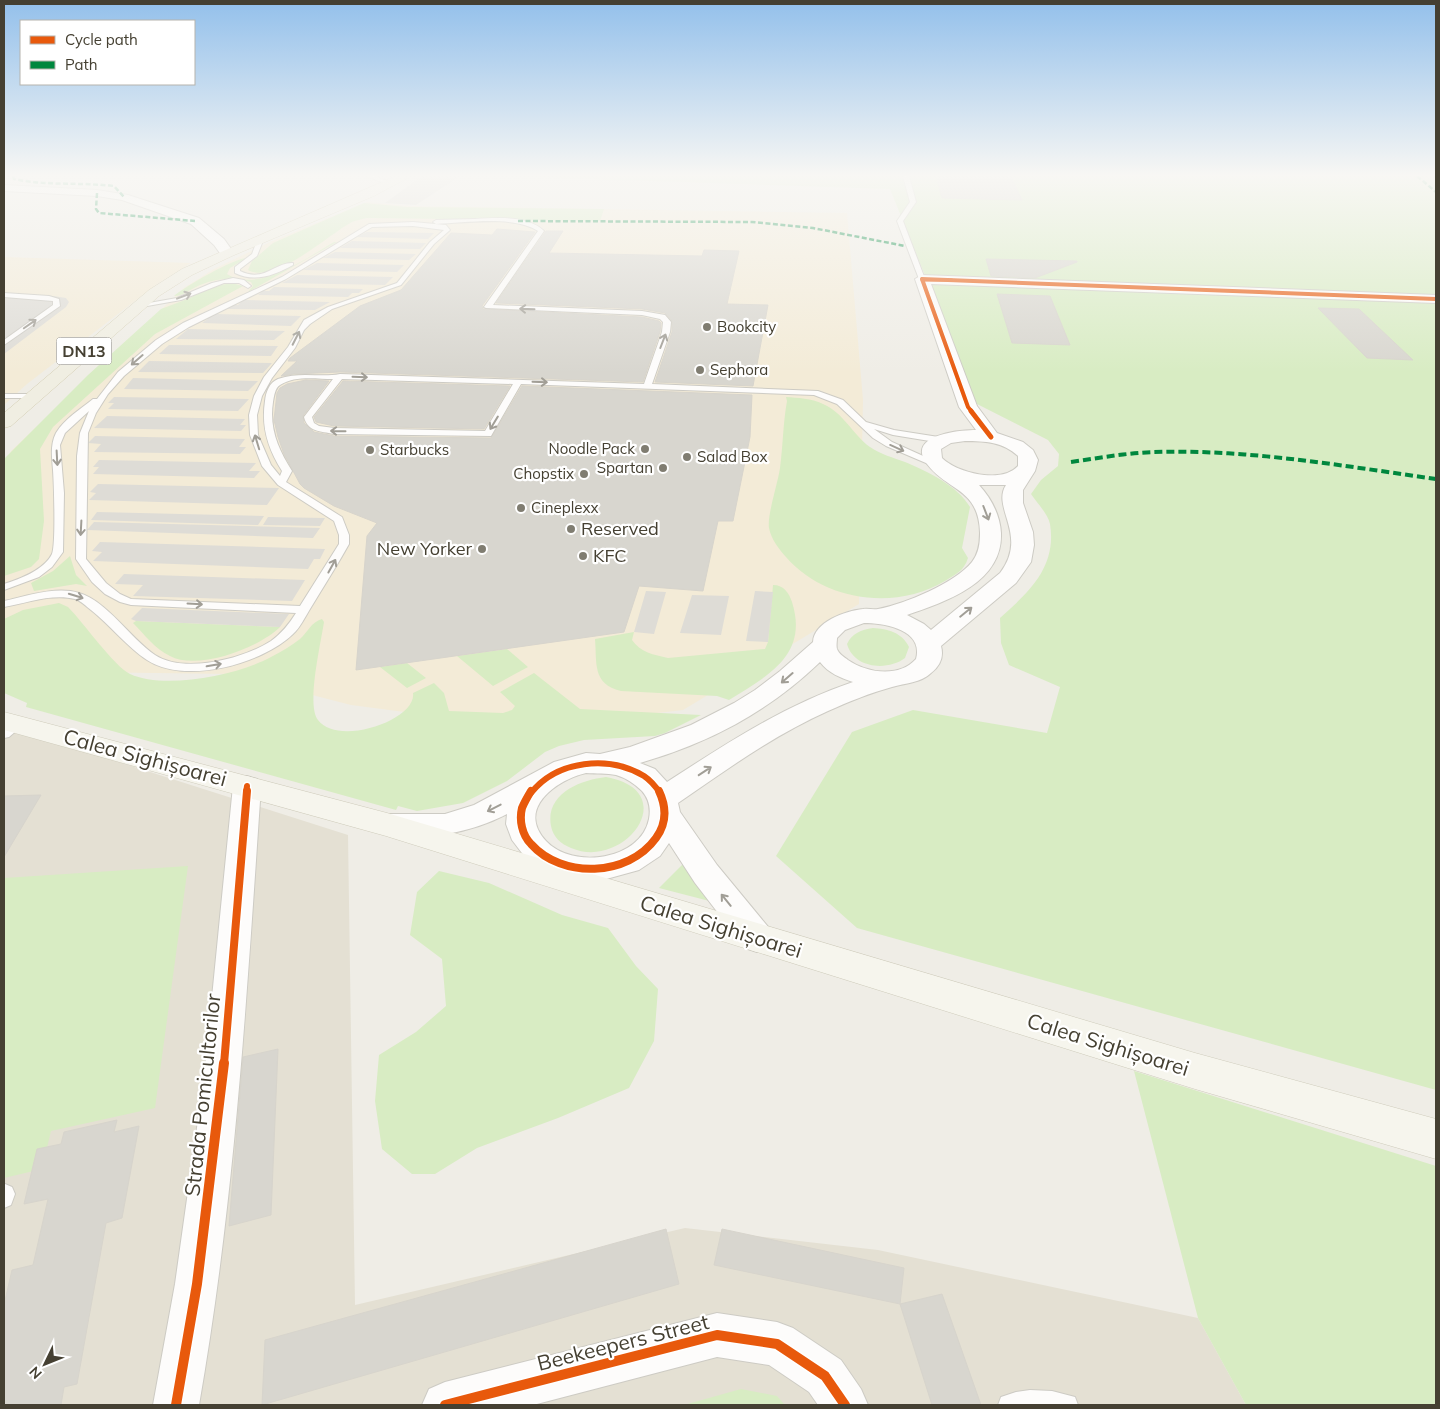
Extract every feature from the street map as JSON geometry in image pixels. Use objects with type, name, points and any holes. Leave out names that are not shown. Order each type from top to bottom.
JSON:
[{"type":"main road","name":"DN13","points":[[4,422],[136,306],[187,272],[252,242]]},
{"type":"main road","name":"Calea Sighișoarei","points":[[8,726],[74,738],[554,870],[757,938],[1195,1071],[1436,1139]]},
{"type":"street","points":[[218,242],[227,253]]},
{"type":"street","points":[[991,437],[968,407],[922,279],[1436,299]]},
{"type":"street","points":[[964,435],[968,407]]},
{"type":"street","points":[[930,644],[1008,578],[1020,562],[1023,539],[1013,503],[1013,490],[1029,465],[1029,459],[1024,452],[1004,440],[991,437],[964,435],[942,440],[931,451],[932,458],[936,464],[968,479],[995,481],[1007,479],[1025,471]]},
{"type":"street","points":[[880,616],[951,589],[968,578],[984,562],[992,536],[986,512],[971,488],[956,475]]},
{"type":"street","points":[[537,786],[526,799],[521,814],[521,829],[528,844],[554,870],[599,869],[620,864],[638,855],[653,843],[662,829],[665,806],[758,737],[807,710],[852,691],[885,681],[902,679],[916,673],[926,665],[930,655],[930,644],[923,634],[911,625],[896,619],[880,616],[862,616],[847,619],[834,625],[826,634],[824,645],[827,656],[843,670],[867,679],[885,681]]},
{"type":"street","points":[[605,763],[652,751],[687,739],[730,717],[784,681],[824,645]]},
{"type":"street","points":[[387,825],[445,825],[484,813],[537,786],[551,775],[568,768],[586,763],[625,766],[642,773],[656,784],[665,806],[706,874],[757,938]]},
{"type":"street","name":"Strada Pomicultorilor","points":[[176,1405],[197,1284],[223,1078],[247,786]]},
{"type":"street","name":"Beekeepers Street","points":[[445,1405],[717,1335],[777,1344],[825,1376],[845,1405]]},
{"type":"lane","points":[[260,242],[255,255],[236,270],[240,274],[257,276],[275,272],[297,262],[329,242]]},
{"type":"lane","points":[[304,610],[131,602],[116,597],[86,567],[82,559],[86,479],[84,433],[92,412],[105,393],[121,374],[159,342],[212,312],[284,278],[343,242]]},
{"type":"lane","points":[[4,604],[54,594],[75,594],[107,617],[150,657],[163,664],[187,668],[201,668],[223,664],[258,653],[274,644],[290,631],[344,544],[344,534],[338,518],[282,483],[262,458],[254,435],[253,415],[258,396],[268,377],[291,348],[307,322],[330,308],[399,284],[435,242]]},
{"type":"lane","points":[[534,242],[488,307],[642,313],[662,317],[667,322],[666,332],[647,387]]},
{"type":"lane","points":[[908,242],[922,279]]},
{"type":"lane","points":[[136,306],[181,298],[217,282],[235,281],[248,285],[243,291],[165,331],[159,342]]},
{"type":"lane","points":[[4,295],[57,300],[56,306],[4,343]]},
{"type":"lane","points":[[282,483],[287,471],[276,455],[268,433],[267,413],[271,391],[277,384],[304,376],[815,393],[830,398],[850,410],[876,436],[889,444],[936,464]]},
{"type":"lane","points":[[340,376],[308,417],[310,424],[316,428],[334,431],[488,434],[519,382]]},
{"type":"lane","points":[[4,587],[23,580],[55,559],[58,552],[59,494],[56,445],[62,432],[105,393]]},
{"type":"lane","points":[[4,396],[32,396]]},
{"type":"lane","points":[[77,417],[92,412]]},
{"type":"lane","points":[[864,424],[878,429],[942,440]]},
{"type":"lane","points":[[1009,1405],[1015,1402],[1044,1401],[1067,1405]]},
{"type":"shaded area","points":[[270,242],[849,242],[863,400],[859,604],[683,710],[528,728],[351,705],[231,674],[4,671],[4,467],[11,451],[184,288],[214,269]]},
{"type":"shaded area","points":[[351,242],[426,243],[420,249],[340,248]]},
{"type":"shaded area","points":[[335,252],[416,254],[409,260],[323,258]]},
{"type":"shaded area","points":[[4,257],[191,263],[157,284],[27,384],[4,405]]},
{"type":"shaded area","points":[[317,263],[404,265],[397,272],[303,270]]},
{"type":"shaded area","points":[[297,275],[393,277],[385,285],[282,283]]},
{"type":"shaded area","points":[[274,287],[363,289],[359,293],[352,293],[348,297],[258,295]]},
{"type":"shaded area","points":[[4,293],[53,296],[66,298],[69,302],[66,307],[4,354]]},
{"type":"shaded area","points":[[243,300],[330,302],[315,310],[227,309],[233,305],[238,305]]},
{"type":"shaded area","points":[[214,314],[301,316],[291,326],[202,323]]},
{"type":"shaded area","points":[[188,329],[285,331],[274,340],[176,339]]},
{"type":"shaded area","points":[[169,345],[278,346],[271,356],[159,354]]},
{"type":"shaded area","points":[[149,361],[272,363],[263,373],[138,372]]},
{"type":"shaded area","points":[[133,378],[258,381],[248,391],[124,389]]},
{"type":"shaded area","points":[[114,397],[249,399],[238,411],[108,409],[114,403],[108,403]]},
{"type":"shaded area","points":[[107,416],[245,419],[240,425],[246,425],[241,431],[94,428]]},
{"type":"shaded area","points":[[95,436],[245,439],[239,447],[246,447],[240,454],[94,452],[101,444],[88,443]]},
{"type":"shaded area","points":[[99,460],[256,463],[249,471],[260,471],[254,478],[93,474],[99,467],[93,467]]},
{"type":"shaded area","points":[[98,484],[279,488],[267,505],[89,500],[96,493],[90,492]]},
{"type":"shaded area","points":[[97,512],[264,516],[258,525],[91,520]]},
{"type":"shaded area","points":[[268,517],[325,518],[320,526],[263,525]]},
{"type":"shaded area","points":[[94,522],[320,528],[313,538],[87,530]]},
{"type":"shaded area","points":[[100,542],[325,549],[320,559],[314,559],[308,569],[93,561],[102,552],[92,551]]},
{"type":"shaded area","points":[[124,574],[305,580],[292,601],[133,596],[143,585],[115,584]]},
{"type":"shaded area","points":[[646,591],[666,592],[654,634],[634,632]]},
{"type":"shaded area","points":[[755,591],[773,592],[768,642],[746,641]]},
{"type":"shaded area","points":[[692,595],[729,596],[721,635],[680,633]]},
{"type":"shaded area","points":[[142,608],[289,614],[280,627],[136,621],[131,619]]},
{"type":"shaded area","points":[[4,728],[12,728],[348,835],[355,1305],[685,1228],[878,1250],[1198,1318],[1246,1405],[4,1405]]},
{"type":"green space","points":[[322,242],[287,265],[272,271],[259,273],[248,270],[252,261],[273,243]]},
{"type":"green space","points":[[337,242],[248,292],[253,286],[251,282],[223,279],[203,284],[174,296],[209,274],[241,259],[247,258],[230,268],[227,274],[239,279],[253,280],[268,277],[297,264]]},
{"type":"green space","points":[[911,242],[1436,242],[1436,1090],[857,928],[776,856],[852,732],[913,710],[1047,733],[1060,687],[1009,665],[1001,643],[1000,618],[1030,588],[1045,566],[1051,539],[1050,524],[1045,512],[1031,494],[1041,480],[1058,466],[1059,454],[1048,440],[977,404]]},
{"type":"green space","points":[[231,283],[243,286],[155,334],[53,427],[40,449],[44,521],[39,559],[31,567],[4,576],[4,459],[88,375],[161,309],[190,298],[207,288]]},
{"type":"green space","points":[[786,397],[823,404],[836,412],[870,447],[923,470],[958,492],[970,507],[962,548],[968,558],[962,569],[945,581],[925,590],[904,596],[883,598],[861,597],[840,592],[820,584],[802,572],[786,557],[773,540],[769,522],[780,468]]},
{"type":"green space","points":[[70,556],[76,575],[87,586],[76,584],[34,591],[31,583],[53,571]]},
{"type":"green space","points":[[773,585],[780,586],[786,590],[792,602],[796,621],[795,637],[790,650],[770,673],[729,700],[717,696],[621,691],[612,688],[601,678],[596,664],[595,639],[634,632],[632,640],[635,644],[643,650],[668,658],[765,649],[768,642]]},
{"type":"green space","points":[[59,603],[68,607],[123,669],[130,674],[145,679],[162,681],[221,675],[257,664],[293,644],[315,622],[322,619],[324,622],[313,701],[318,720],[328,728],[342,731],[374,727],[390,721],[403,712],[411,703],[413,693],[434,683],[444,693],[449,711],[503,713],[512,710],[515,706],[500,692],[534,673],[580,709],[701,715],[655,736],[584,740],[559,746],[545,752],[507,781],[463,803],[417,811],[398,806],[396,810],[26,707],[27,703],[4,693],[4,619],[23,610]]},
{"type":"green space","points":[[136,621],[280,627],[270,635],[243,649],[227,655],[196,661],[182,660],[165,653],[133,623]]},
{"type":"green space","points":[[873,628],[889,630],[902,638],[909,647],[905,658],[890,665],[881,666],[864,663],[857,659],[847,644],[851,637],[857,633]]},
{"type":"green space","points":[[507,649],[528,667],[493,686],[457,656]]},
{"type":"green space","points":[[407,663],[426,678],[407,688],[380,667]]},
{"type":"green space","points":[[606,777],[629,785],[641,797],[643,812],[638,826],[626,839],[610,849],[591,852],[571,848],[558,840],[552,830],[551,815],[553,805],[559,797],[576,785]]},
{"type":"green space","points":[[686,861],[717,903],[659,888]]},
{"type":"green space","points":[[188,866],[155,1108],[51,1131],[42,1169],[4,1178],[4,878]]},
{"type":"green space","points":[[439,871],[489,883],[562,915],[608,928],[636,966],[658,989],[654,1041],[629,1088],[558,1118],[477,1148],[435,1174],[412,1174],[382,1149],[375,1101],[379,1055],[416,1032],[446,1006],[442,959],[410,935],[417,892]]},
{"type":"green space","points":[[1134,1071],[1436,1166],[1436,1405],[1246,1405],[1198,1318]]},
{"type":"green space","points":[[741,1389],[777,1396],[785,1405],[684,1405]]},
{"type":"building","points":[[443,242],[528,242],[482,306],[483,309],[642,317],[659,321],[661,323],[660,332],[643,382],[340,372],[281,376],[297,361],[288,361],[290,358],[360,306],[401,290]]},
{"type":"building","points":[[539,242],[556,242],[549,253],[702,256],[704,250],[739,251],[727,304],[768,305],[753,386],[655,382],[672,332],[672,321],[665,313],[642,309],[496,303]]},
{"type":"building","points":[[986,259],[1077,262],[1035,278],[991,276]]},
{"type":"building","points":[[997,294],[1050,296],[1070,345],[1012,343]]},
{"type":"building","points":[[1318,308],[1359,309],[1413,360],[1367,358]]},
{"type":"building","points":[[306,380],[329,381],[303,416],[304,423],[314,432],[334,436],[491,438],[522,386],[752,395],[750,437],[733,521],[718,521],[703,591],[639,586],[624,632],[356,670],[367,536],[377,523],[334,506],[304,488],[284,454],[274,420],[277,393],[280,388],[287,384]]},
{"type":"building","points":[[343,381],[510,386],[484,429],[334,426],[316,422],[314,417]]},
{"type":"building","points":[[41,795],[4,857],[4,796]]},
{"type":"building","points":[[278,1049],[271,1215],[229,1226],[243,1057]]},
{"type":"building","points":[[117,1120],[114,1132],[139,1126],[122,1218],[106,1223],[77,1384],[64,1387],[61,1405],[4,1405],[4,1305],[12,1270],[33,1265],[48,1199],[24,1204],[37,1149],[61,1144],[64,1132]]},
{"type":"building","points":[[666,1229],[679,1284],[262,1405],[265,1340]]},
{"type":"building","points":[[722,1229],[904,1268],[900,1304],[714,1265]]},
{"type":"building","points":[[942,1294],[981,1405],[932,1405],[900,1304]]},
{"type":"marked path","points":[[883,242],[905,246]]},
{"type":"marked path","points":[[1071,462],[1113,455],[1193,452],[1275,457],[1436,479]]},
{"type":"cycle path","points":[[991,437],[968,407],[922,279],[1436,299]]},
{"type":"cycle path","points":[[586,763],[621,766],[645,776],[660,792],[666,811],[662,830],[649,848],[628,861],[599,869],[576,869],[555,863],[539,853],[527,840],[521,824],[522,808],[532,791],[551,775],[586,763]]},
{"type":"cycle path","points":[[176,1405],[197,1284],[223,1078],[247,786]]},
{"type":"cycle path","points":[[445,1405],[717,1335],[777,1344],[825,1376],[845,1405]]},
{"type":"place","name":"Bookcity","points":[[707,327]]},
{"type":"place","name":"Sephora","points":[[700,370]]},
{"type":"place","name":"Noodle Pack","points":[[645,449]]},
{"type":"place","name":"Starbucks","points":[[370,450]]},
{"type":"place","name":"Salad Box","points":[[687,457]]},
{"type":"place","name":"Spartan","points":[[663,468]]},
{"type":"place","name":"Chopstix","points":[[584,474]]},
{"type":"place","name":"Cineplexx","points":[[521,508]]},
{"type":"place","name":"Reserved","points":[[571,529]]},
{"type":"place","name":"New Yorker","points":[[482,549]]},
{"type":"place","name":"KFC","points":[[583,556]]}]
